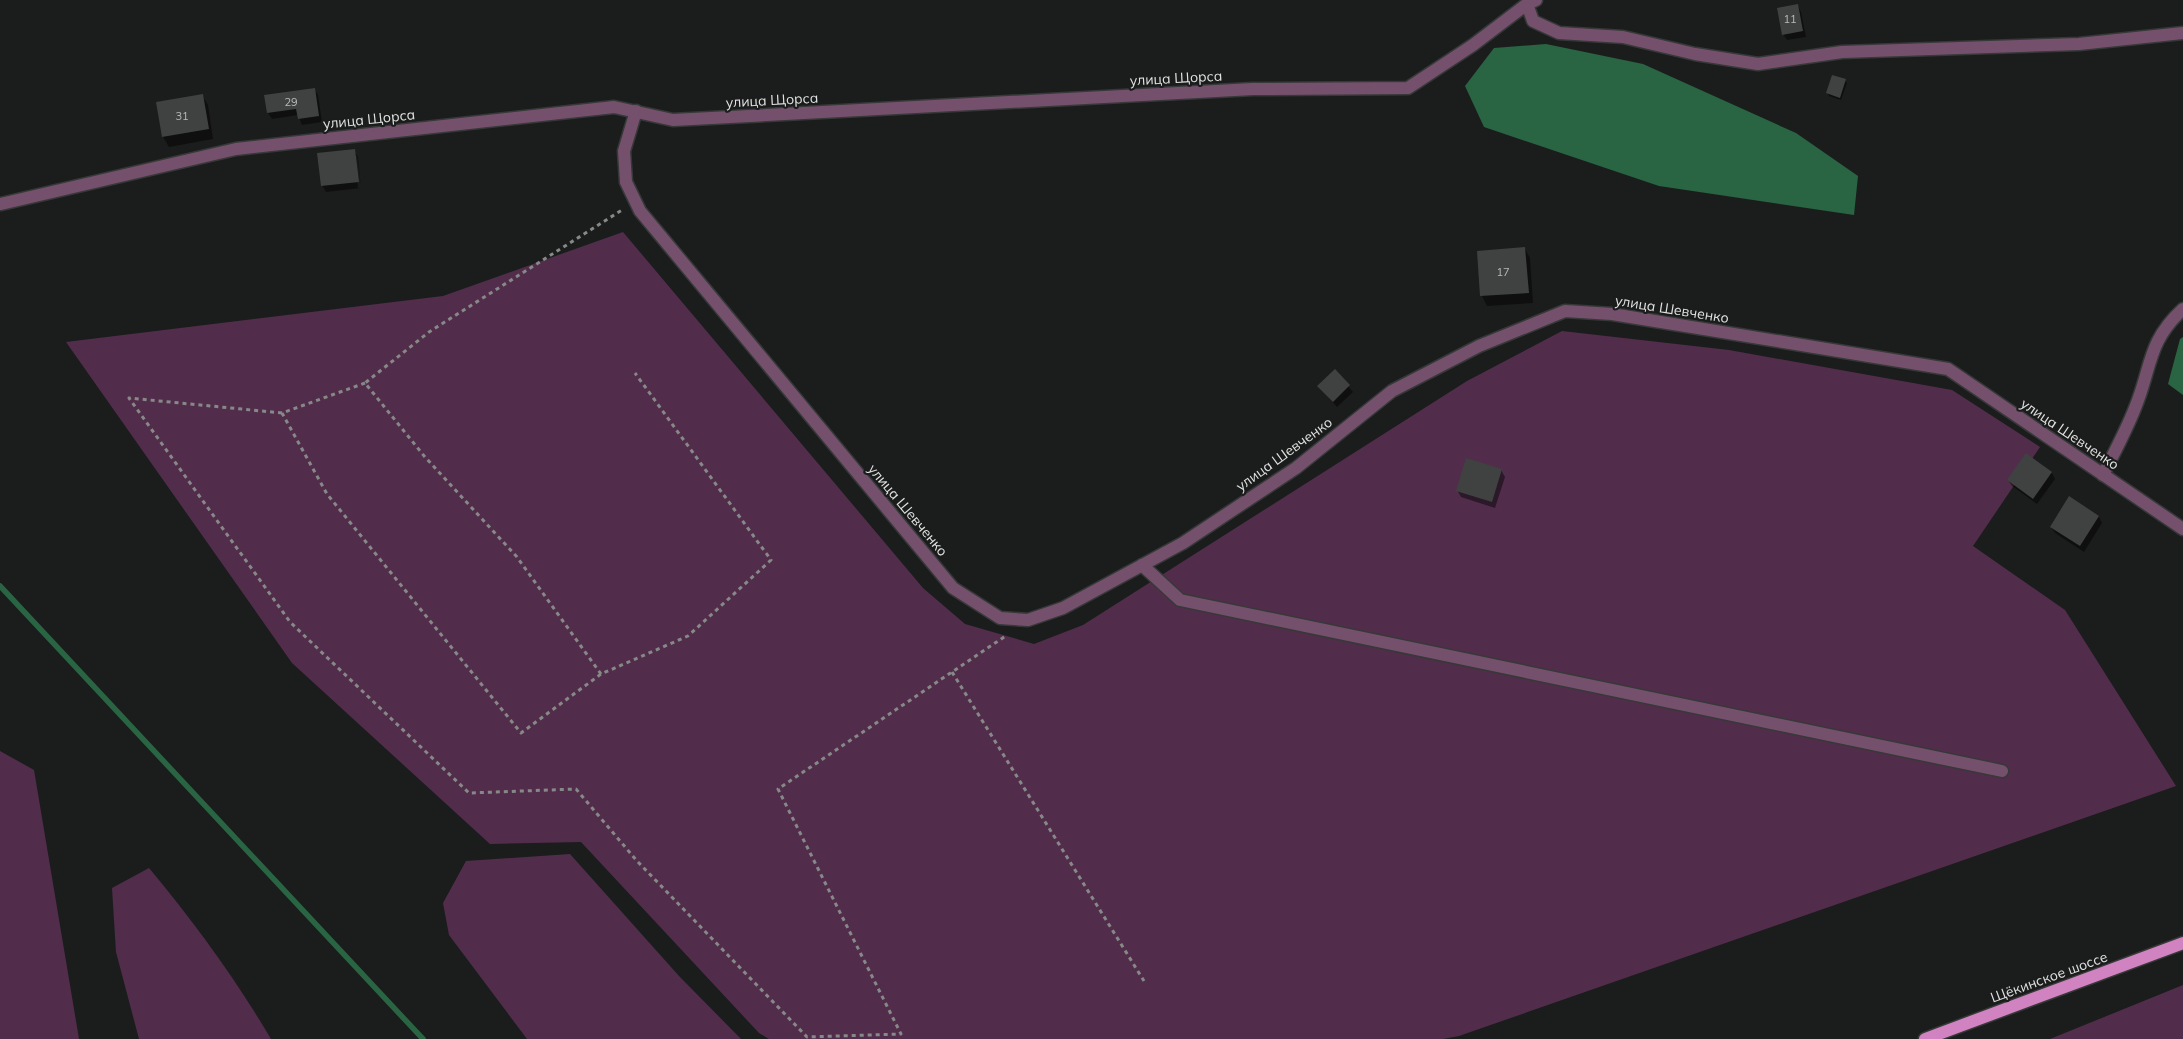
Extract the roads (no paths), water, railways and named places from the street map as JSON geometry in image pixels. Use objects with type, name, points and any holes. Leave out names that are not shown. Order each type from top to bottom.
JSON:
[{"type":"main road","name":"Щёкинское шоссе","points":[[1925,1039],[2183,943]]},
{"type":"street","points":[[1527,1],[1533,21],[1559,32],[1623,37],[1695,54],[1758,64],[1842,52],[2079,44],[2183,33]]},
{"type":"street","name":"улица Щорса","points":[[1,204],[236,149],[614,107],[674,120],[1253,89],[1408,88],[1473,45],[1527,1]]},
{"type":"street","name":"улица Шевченко","points":[[636,111],[624,151],[626,182],[640,211],[953,588],[1000,618],[1028,620],[1063,608],[1183,543],[1296,468],[1392,391],[1478,346],[1564,311],[1612,314],[1948,369],[2183,529]]},
{"type":"street","points":[[2103,475],[2135,408],[2155,343],[2169,321],[2183,309]]},
{"type":"street","points":[[1142,565],[1180,600],[2002,771]]},
{"type":"waterway","points":[[0,586],[423,1039]]}]
